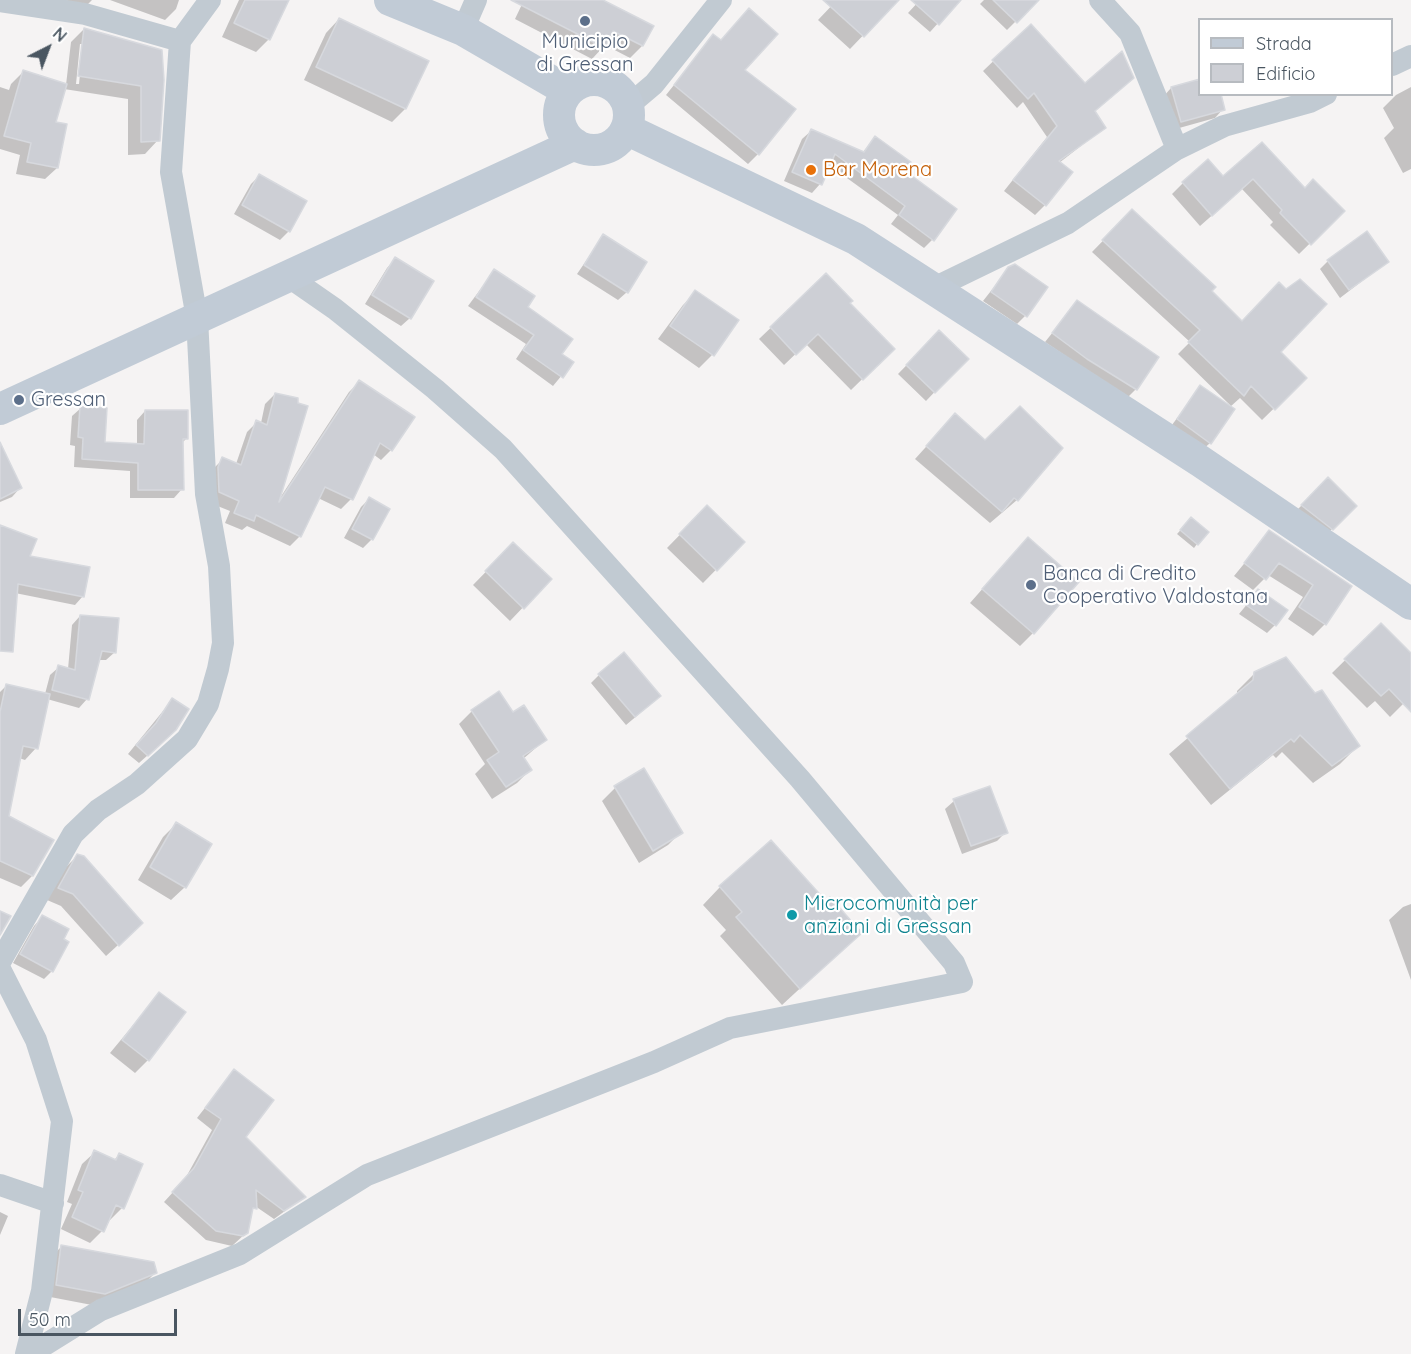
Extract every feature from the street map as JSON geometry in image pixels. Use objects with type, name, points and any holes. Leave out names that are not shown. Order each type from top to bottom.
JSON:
[{"type":"main road","points":[[390,0],[463,30],[568,91]]},
{"type":"main road","points":[[598,80],[620,91],[627,118],[617,141],[602,149],[575,144],[562,129],[559,119],[561,103],[568,91],[584,81],[598,80]]},
{"type":"main road","points":[[627,118],[856,239],[1200,461],[1411,604]]},
{"type":"main road","points":[[0,409],[286,275],[575,144]]},
{"type":"street","points":[[0,962],[73,834],[98,810],[136,784],[187,739],[208,704],[223,643],[219,566],[206,494],[197,318],[171,172],[180,42],[210,0]]},
{"type":"street","points":[[463,30],[476,0]]},
{"type":"street","points":[[627,118],[721,0]]},
{"type":"street","points":[[1100,0],[1130,33],[1177,149]]},
{"type":"street","points":[[0,1],[85,14],[180,42]]},
{"type":"street","points":[[1393,65],[1411,56]]},
{"type":"street","points":[[934,288],[1068,223],[1177,149],[1224,126],[1310,102],[1322,96]]},
{"type":"street","points":[[28,1354],[101,1310],[240,1254],[366,1175],[654,1062],[730,1028],[962,982],[954,963],[800,779],[503,449],[435,388],[335,309],[286,275]]},
{"type":"street","points":[[0,969],[36,1040],[62,1121],[42,1291],[28,1354]]},
{"type":"street","points":[[0,1185],[53,1203]]},
{"type":"building","points":[[245,0],[289,0],[270,40],[234,23]]},
{"type":"building","name":"Municipio di Gressan","points":[[511,0],[603,0],[654,26],[643,46],[613,31],[605,48]]},
{"type":"building","points":[[823,0],[899,0],[864,37]]},
{"type":"building","points":[[911,0],[961,0],[939,25]]},
{"type":"building","points":[[993,0],[1039,0],[1017,23]]},
{"type":"building","points":[[749,8],[778,34],[745,70],[796,109],[759,155],[674,85],[713,34],[721,40]]},
{"type":"building","points":[[339,18],[429,61],[406,109],[316,67]]},
{"type":"building","points":[[1031,24],[1085,83],[1122,51],[1134,78],[1095,111],[1106,128],[1059,161],[1073,172],[1046,206],[1013,180],[1057,126],[1034,93],[1028,99],[992,60]]},
{"type":"building","points":[[84,28],[162,50],[164,80],[160,141],[141,142],[141,86],[78,76]]},
{"type":"building","points":[[23,70],[67,84],[56,122],[67,124],[58,168],[27,162],[31,143],[4,136]]},
{"type":"building","points":[[1198,80],[1198,96],[1222,96],[1225,110],[1181,122],[1171,87]]},
{"type":"building","points":[[811,129],[864,152],[875,136],[911,162],[904,170],[957,209],[934,241],[899,215],[905,206],[835,154],[822,185],[792,172]]},
{"type":"building","points":[[1262,142],[1305,188],[1313,179],[1345,211],[1311,245],[1280,213],[1282,210],[1253,179],[1212,216],[1182,182],[1208,159],[1223,176]]},
{"type":"building","points":[[259,174],[307,201],[290,232],[242,205]]},
{"type":"building","points":[[1132,209],[1216,287],[1212,291],[1242,321],[1279,282],[1286,289],[1300,279],[1327,304],[1281,352],[1307,378],[1275,410],[1251,386],[1244,396],[1188,342],[1200,330],[1102,240]]},
{"type":"building","points":[[1367,231],[1389,262],[1349,290],[1327,260]]},
{"type":"building","points":[[603,234],[647,262],[628,293],[584,265]]},
{"type":"building","points":[[395,257],[434,281],[411,319],[372,295]]},
{"type":"building","points":[[1015,264],[1048,287],[1027,317],[991,292],[1008,267]]},
{"type":"building","points":[[494,269],[535,296],[528,307],[573,339],[562,354],[574,362],[563,378],[523,350],[534,335],[476,297]]},
{"type":"building","points":[[826,273],[853,301],[850,303],[895,349],[863,380],[818,334],[796,355],[770,327]]},
{"type":"building","points":[[695,290],[739,320],[714,356],[670,326]]},
{"type":"building","points":[[1077,300],[1159,357],[1137,390],[1087,359],[1052,333]]},
{"type":"building","points":[[939,330],[969,359],[935,393],[906,365]]},
{"type":"building","points":[[359,380],[415,417],[392,451],[380,443],[353,500],[325,487],[301,537],[256,515],[254,521],[234,513],[239,501],[219,492],[218,467],[222,457],[241,465],[256,420],[267,425],[275,393],[298,398],[298,403],[308,406],[279,502]]},
{"type":"building","points":[[1200,385],[1235,409],[1211,444],[1177,419]]},
{"type":"building","points":[[80,406],[107,408],[105,442],[144,444],[145,410],[188,410],[188,439],[183,439],[184,490],[138,490],[138,463],[82,459],[83,438],[78,437]]},
{"type":"building","points":[[1020,406],[1063,448],[1018,501],[1014,498],[1002,512],[926,446],[955,413],[985,440]]},
{"type":"building","points":[[0,442],[22,488],[0,499]]},
{"type":"building","points":[[1328,477],[1357,506],[1333,530],[1301,505]]},
{"type":"building","points":[[369,497],[390,509],[373,540],[352,529]]},
{"type":"building","points":[[707,505],[745,542],[717,571],[679,534]]},
{"type":"building","points":[[1191,517],[1209,532],[1198,545],[1180,530]]},
{"type":"building","points":[[0,525],[37,539],[30,556],[90,567],[84,597],[18,584],[13,652],[0,651]]},
{"type":"building","points":[[1269,530],[1352,586],[1326,625],[1299,607],[1313,585],[1279,563],[1266,580],[1244,563]]},
{"type":"building","name":"Banca di Credito Cooperativo Valdostana","points":[[1028,537],[1079,582],[1034,634],[982,589]]},
{"type":"building","points":[[513,542],[552,579],[524,609],[485,571]]},
{"type":"building","points":[[1258,589],[1288,610],[1276,626],[1246,605]]},
{"type":"building","points":[[80,615],[119,618],[116,653],[102,651],[89,700],[52,690],[58,665],[75,670]]},
{"type":"building","points":[[1381,623],[1411,653],[1411,712],[1389,689],[1381,696],[1344,659]]},
{"type":"building","points":[[624,652],[661,696],[635,717],[598,674]]},
{"type":"building","points":[[1286,657],[1315,693],[1322,690],[1360,746],[1332,766],[1300,735],[1294,742],[1291,739],[1230,789],[1186,736],[1253,680],[1254,672]]},
{"type":"building","points":[[6,684],[50,694],[38,749],[23,746],[9,816],[54,840],[33,876],[0,861],[0,712]]},
{"type":"building","points":[[499,691],[513,712],[524,705],[547,740],[523,756],[532,770],[506,787],[487,760],[499,752],[471,710]]},
{"type":"building","points":[[172,698],[189,709],[176,730],[148,756],[136,745],[156,723]]},
{"type":"building","points":[[644,768],[683,833],[653,851],[614,786]]},
{"type":"building","points":[[990,786],[1008,833],[971,846],[953,799]]},
{"type":"building","points":[[176,822],[212,844],[186,888],[150,867]]},
{"type":"building","name":"Microcomunità per anziani di Gressan","points":[[771,840],[826,901],[830,897],[862,933],[800,989],[736,917],[742,912],[719,886]]},
{"type":"building","points":[[77,854],[84,856],[143,923],[119,946],[73,894],[58,888]]},
{"type":"building","points":[[0,911],[11,916],[0,935]]},
{"type":"building","points":[[42,915],[69,929],[64,939],[69,942],[53,972],[20,954]]},
{"type":"building","points":[[159,992],[186,1012],[149,1061],[122,1040]]},
{"type":"building","points":[[234,1069],[274,1100],[246,1137],[306,1197],[284,1211],[256,1190],[257,1209],[253,1208],[248,1233],[243,1236],[216,1231],[172,1192],[194,1168],[221,1119],[205,1108]]},
{"type":"building","points":[[94,1150],[116,1160],[119,1153],[143,1164],[124,1209],[116,1205],[104,1232],[72,1217],[83,1192],[78,1190]]},
{"type":"building","points":[[61,1245],[154,1262],[157,1273],[105,1294],[56,1285]]},
{"type":"place","name":"Municipio di Gressan","points":[[585,21]]},
{"type":"place","name":"Bar Morena","points":[[811,170]]},
{"type":"place","name":"Gressan","points":[[19,400]]},
{"type":"place","name":"Banca di Credito Cooperativo Valdostana","points":[[1031,585]]},
{"type":"place","name":"Microcomunità per anziani di Gressan","points":[[792,915]]}]
